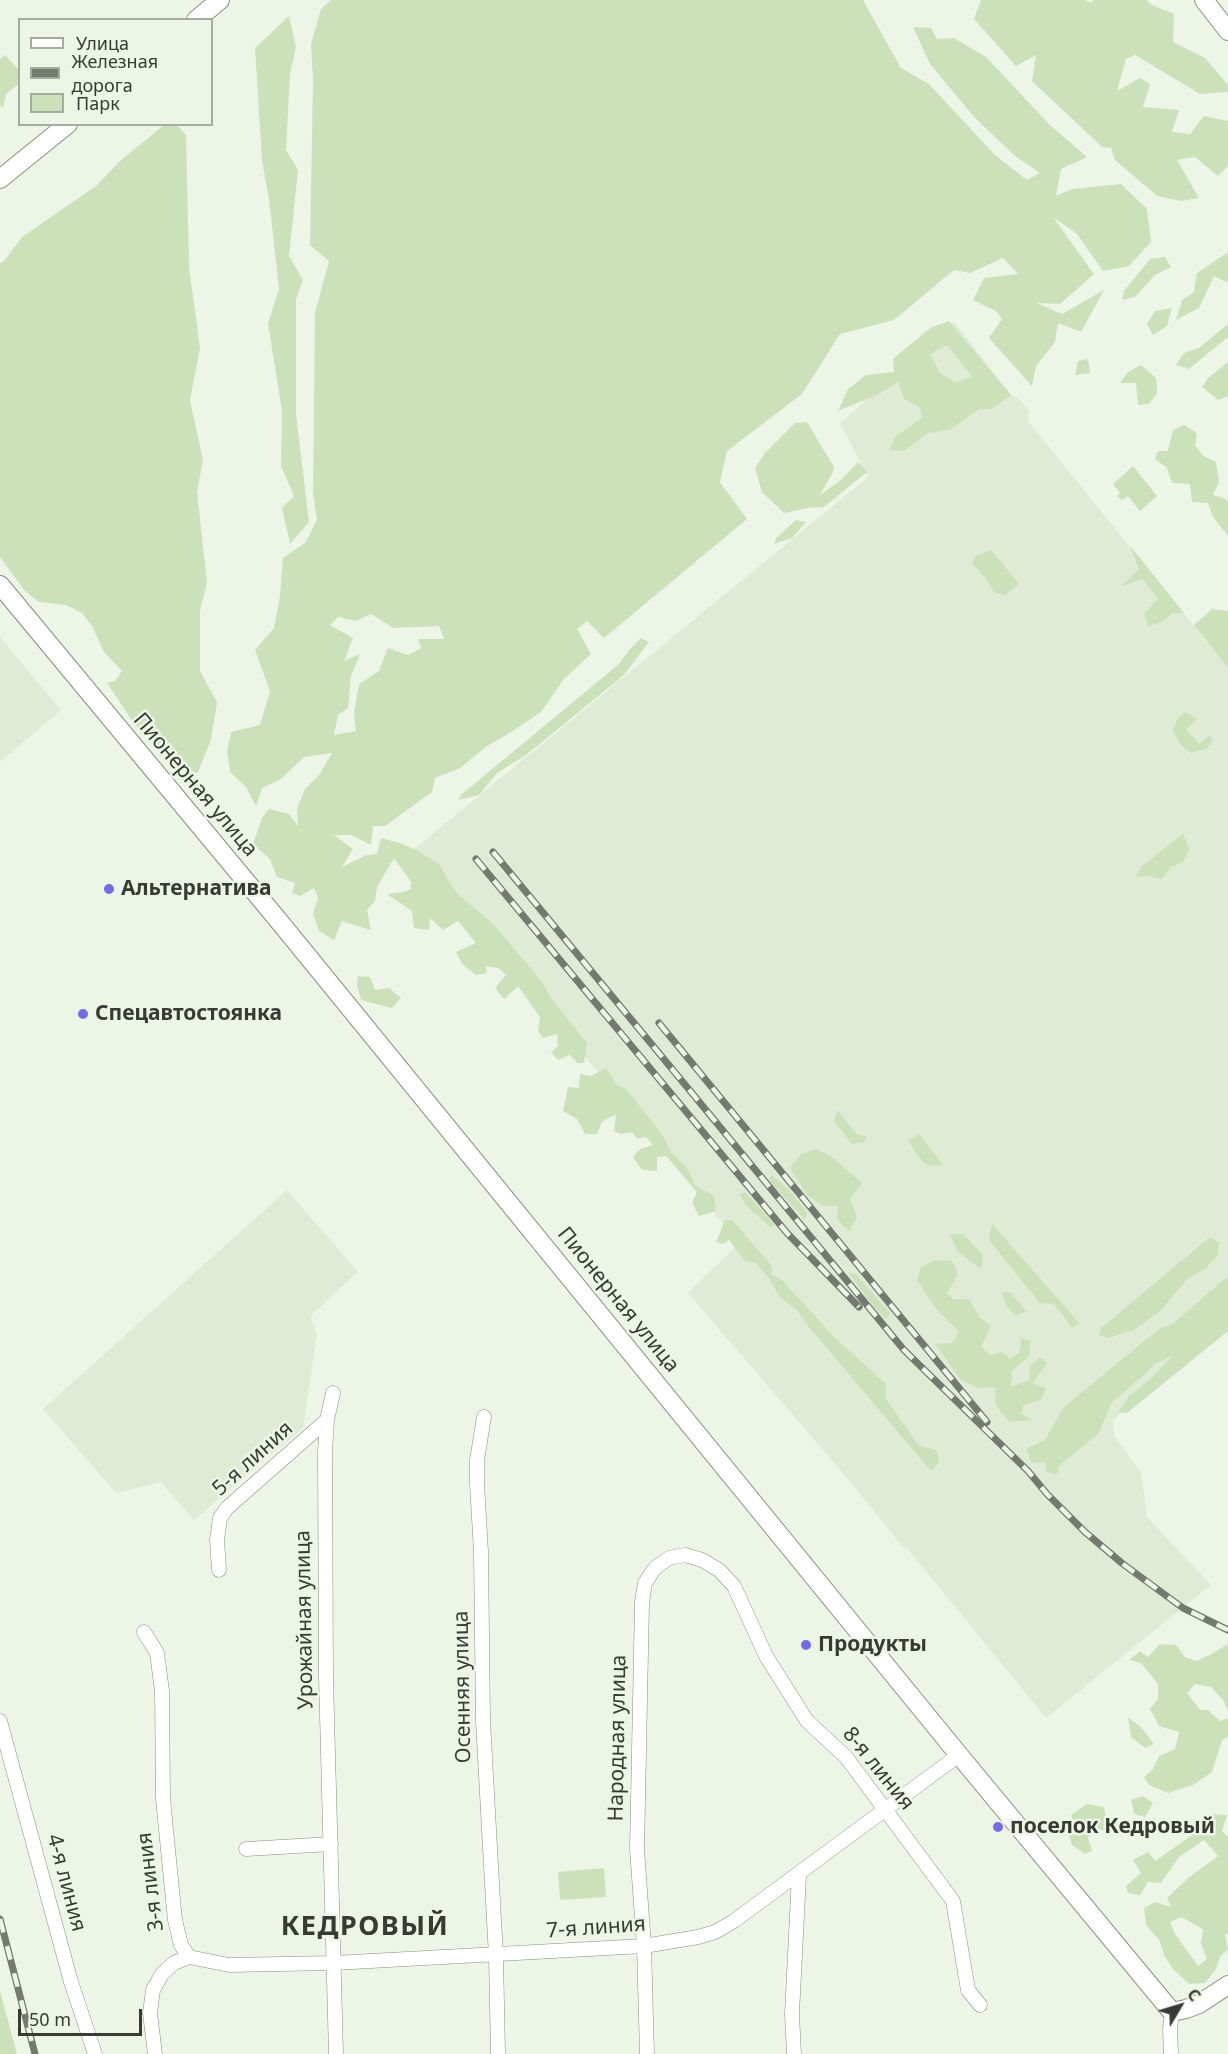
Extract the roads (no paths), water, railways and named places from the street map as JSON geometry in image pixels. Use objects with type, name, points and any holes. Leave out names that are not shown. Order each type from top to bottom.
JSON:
[{"type":"street","points":[[198,18],[220,0]]},
{"type":"street","points":[[1204,0],[1228,31]]},
{"type":"street","points":[[0,179],[66,126]]},
{"type":"street","name":"Пионерная улица","points":[[0,585],[328,981],[959,1755],[1172,2012]]},
{"type":"street","name":"Урожайная улица","points":[[333,1393],[327,1420],[325,1452],[326,1665],[334,1963]]},
{"type":"street","name":"Осенняя улица","points":[[484,1418],[477,1460],[477,1483],[481,1552],[483,1721],[496,1956],[498,2054]]},
{"type":"street","name":"5-я линия","points":[[219,1570],[217,1540],[220,1518],[227,1508],[327,1420]]},
{"type":"street","name":"8-я линия","points":[[685,1555],[702,1560],[719,1569],[734,1586],[766,1656],[807,1721],[846,1757],[953,1901],[968,1990],[980,2005]]},
{"type":"street","name":"Народная улица","points":[[647,2054],[644,1946],[637,1849],[642,1602],[645,1583],[655,1568],[669,1558],[685,1555]]},
{"type":"street","name":"3-я линия","points":[[144,1632],[157,1653],[162,1691],[163,1799],[175,1920],[181,1945],[189,1957]]},
{"type":"street","name":"4-я линия","points":[[0,1721],[71,1982],[95,2054]]},
{"type":"street","name":"7-я линия","points":[[496,1956],[644,1946],[715,1932],[799,1875],[959,1755]]},
{"type":"street","points":[[246,1849],[331,1845]]},
{"type":"street","points":[[794,2054],[792,2014],[799,1875]]},
{"type":"street","points":[[155,2054],[150,2013],[153,1990],[162,1974],[174,1963],[189,1957],[229,1965],[496,1956]]},
{"type":"street","points":[[334,1963],[336,2054]]},
{"type":"street","points":[[1171,2054],[1172,2012],[1199,2004],[1228,1985]]},
{"type":"railway","points":[[493,852],[904,1350],[1028,1471],[1047,1494],[1085,1532],[1123,1564],[1183,1608],[1228,1630]]},
{"type":"railway","points":[[476,859],[787,1233],[859,1307]]},
{"type":"railway","points":[[659,1023],[987,1422]]},
{"type":"railway","points":[[0,1919],[35,2054]]},
{"type":"place","name":"Альтернатива","points":[[109,889]]},
{"type":"place","name":"Спецавтостоянка","points":[[83,1014]]},
{"type":"place","name":"Продукты","points":[[806,1645]]},
{"type":"place","name":"поселок Кедровый","points":[[998,1827]]},
{"type":"district","name":"КЕДРОВЫЙ","points":[[365,1927]]}]
